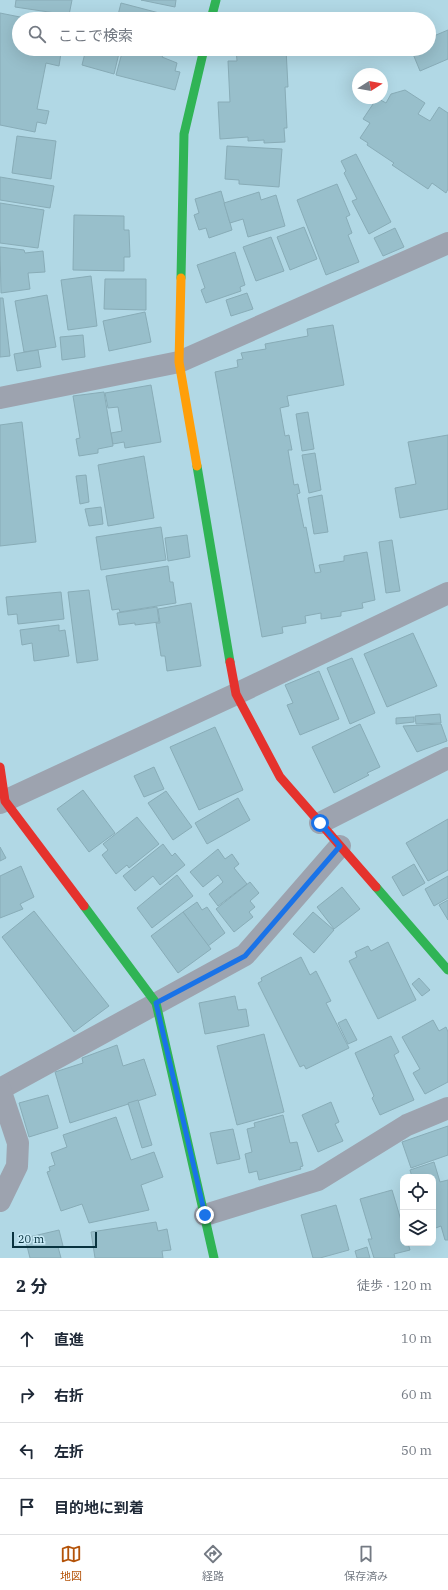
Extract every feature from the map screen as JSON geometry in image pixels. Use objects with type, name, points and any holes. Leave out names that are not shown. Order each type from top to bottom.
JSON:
[{"type":"street","points":[[213,12],[216,0]]},
{"type":"street","points":[[202,56],[184,134],[179,362],[236,694],[280,777],[448,970]]},
{"type":"street","points":[[0,398],[179,362],[448,243]]},
{"type":"street","points":[[2,802],[448,594]]},
{"type":"street","points":[[320,823],[448,758]]},
{"type":"street","points":[[0,767],[2,802],[156,1003],[214,1258]]},
{"type":"street","points":[[0,1201],[18,1166],[18,1143],[0,1089],[245,956],[340,846]]},
{"type":"street","points":[[205,1215],[318,1180],[407,1125],[448,1108]]},
{"type":"building","points":[[16,0],[72,0],[70,12],[49,12],[15,7]]},
{"type":"building","points":[[141,0],[176,0],[175,7]]},
{"type":"building","points":[[121,3],[155,12],[119,12]]},
{"type":"building","points":[[0,13],[12,15],[12,56],[61,56],[59,66],[46,63],[37,109],[49,111],[46,124],[37,122],[35,132],[0,125]]},
{"type":"building","points":[[448,30],[448,59],[420,71],[414,56],[436,56],[436,35]]},
{"type":"building","points":[[84,56],[118,56],[114,74],[82,65]]},
{"type":"building","points":[[121,56],[163,56],[162,57],[177,63],[175,71],[180,72],[175,90],[116,75]]},
{"type":"building","points":[[237,56],[286,56],[288,87],[285,87],[287,128],[284,128],[285,142],[264,143],[264,140],[248,141],[248,137],[220,139],[218,102],[230,102],[228,61],[237,61]]},
{"type":"building","points":[[405,90],[425,103],[418,114],[430,121],[439,107],[448,113],[448,189],[446,193],[432,183],[428,189],[392,165],[394,163],[367,145],[368,143],[360,138],[370,123],[363,119],[373,104],[388,104],[388,99],[391,94]]},
{"type":"building","points":[[17,136],[56,141],[51,179],[12,173]]},
{"type":"building","points":[[227,146],[282,149],[279,187],[239,184],[239,180],[225,179]]},
{"type":"building","points":[[356,154],[391,222],[369,234],[352,201],[357,199],[344,173],[346,171],[341,161]]},
{"type":"building","points":[[0,177],[54,186],[50,208],[0,200]]},
{"type":"building","points":[[337,184],[350,215],[346,217],[352,233],[348,235],[359,262],[326,275],[297,200]]},
{"type":"building","points":[[221,191],[232,230],[209,238],[206,228],[199,230],[194,215],[199,213],[195,199]]},
{"type":"building","points":[[259,192],[261,200],[276,195],[285,226],[248,237],[243,219],[230,223],[224,203]]},
{"type":"building","points":[[0,203],[44,210],[38,248],[0,243]]},
{"type":"building","points":[[74,215],[124,216],[124,230],[129,230],[130,257],[124,257],[124,271],[73,270]]},
{"type":"building","points":[[304,227],[317,259],[290,270],[277,237]]},
{"type":"building","points":[[395,228],[404,247],[383,256],[374,238]]},
{"type":"building","points":[[271,237],[284,271],[256,281],[243,247]]},
{"type":"building","points":[[0,247],[24,250],[25,253],[43,251],[45,272],[28,273],[30,289],[1,293]]},
{"type":"building","points":[[235,252],[245,285],[240,287],[241,291],[206,303],[201,290],[205,288],[197,265]]},
{"type":"building","points":[[91,276],[97,326],[68,330],[61,280]]},
{"type":"building","points":[[105,279],[146,279],[146,310],[104,309]]},
{"type":"building","points":[[247,293],[253,309],[231,316],[226,300]]},
{"type":"building","points":[[47,295],[56,347],[24,352],[15,301]]},
{"type":"building","points":[[0,298],[3,298],[10,356],[0,357]]},
{"type":"building","points":[[145,312],[151,342],[109,351],[103,321]]},
{"type":"building","points":[[333,325],[344,385],[287,396],[289,406],[280,408],[285,436],[289,435],[292,450],[288,450],[294,485],[298,484],[300,493],[297,494],[304,528],[306,527],[315,573],[321,572],[319,565],[344,561],[344,556],[367,552],[375,600],[362,603],[363,608],[341,612],[341,616],[321,619],[321,613],[305,616],[306,623],[282,627],[283,633],[262,637],[215,372],[238,367],[237,360],[243,359],[241,353],[266,349],[265,344],[308,336],[307,329]]},
{"type":"building","points":[[83,335],[85,357],[62,360],[60,337]]},
{"type":"building","points":[[38,350],[41,367],[17,371],[14,354]]},
{"type":"building","points":[[151,385],[161,442],[125,448],[124,442],[113,444],[111,433],[122,431],[118,407],[108,408],[105,393]]},
{"type":"building","points":[[104,392],[113,446],[98,449],[98,453],[79,456],[76,439],[80,438],[73,396]]},
{"type":"building","points":[[308,412],[314,449],[302,451],[296,414]]},
{"type":"building","points":[[22,422],[36,542],[0,546],[0,425]]},
{"type":"building","points":[[448,435],[448,509],[400,518],[395,488],[416,484],[408,442]]},
{"type":"building","points":[[315,453],[321,490],[309,493],[302,455]]},
{"type":"building","points":[[144,456],[154,518],[108,526],[98,465]]},
{"type":"building","points":[[86,475],[89,502],[80,504],[76,476]]},
{"type":"building","points":[[322,495],[328,532],[314,534],[308,498]]},
{"type":"building","points":[[101,507],[103,524],[89,526],[85,509]]},
{"type":"building","points":[[161,527],[166,560],[101,570],[96,537]]},
{"type":"building","points":[[187,535],[190,557],[168,561],[165,538]]},
{"type":"building","points":[[392,540],[400,591],[386,593],[379,542]]},
{"type":"building","points":[[168,566],[170,582],[173,582],[176,603],[120,612],[119,609],[112,610],[106,576]]},
{"type":"building","points":[[89,590],[98,660],[77,663],[68,592]]},
{"type":"building","points":[[61,592],[64,619],[18,624],[17,614],[8,615],[6,597]]},
{"type":"building","points":[[191,603],[201,666],[167,671],[165,656],[161,656],[156,623],[160,623],[158,609]]},
{"type":"building","points":[[157,607],[159,622],[119,625],[117,613]]},
{"type":"building","points":[[59,625],[59,631],[65,630],[69,656],[34,661],[32,643],[22,645],[20,630]]},
{"type":"building","points":[[413,633],[437,686],[387,707],[364,654]]},
{"type":"building","points":[[352,658],[375,713],[350,724],[327,668]]},
{"type":"building","points":[[319,671],[339,719],[300,735],[287,705],[293,703],[285,685]]},
{"type":"building","points":[[440,714],[441,723],[416,724],[415,716]]},
{"type":"building","points":[[414,717],[414,722],[396,724],[396,718]]},
{"type":"building","points":[[360,724],[380,767],[367,773],[369,775],[334,793],[312,747]]},
{"type":"building","points":[[441,724],[447,741],[417,752],[403,726]]},
{"type":"building","points":[[215,727],[243,790],[199,810],[170,747]]},
{"type":"building","points":[[154,767],[164,789],[144,797],[134,776]]},
{"type":"building","points":[[83,790],[115,833],[89,852],[57,809]]},
{"type":"building","points":[[166,791],[192,827],[173,840],[148,803]]},
{"type":"building","points":[[238,798],[250,820],[207,844],[195,823]]},
{"type":"building","points":[[137,817],[159,844],[129,868],[127,865],[116,874],[102,855],[108,850],[103,844]]},
{"type":"building","points":[[448,819],[448,870],[428,881],[406,843]]},
{"type":"building","points":[[163,844],[172,856],[175,853],[185,865],[160,885],[153,876],[135,891],[123,876]]},
{"type":"building","points":[[0,847],[6,858],[0,861]]},
{"type":"building","points":[[218,849],[225,859],[232,854],[239,864],[234,868],[247,884],[218,906],[209,894],[223,882],[218,875],[203,887],[190,872]]},
{"type":"building","points":[[414,864],[425,883],[403,896],[392,877]]},
{"type":"building","points":[[21,866],[34,897],[20,904],[23,909],[0,918],[0,876]]},
{"type":"building","points":[[177,875],[193,896],[152,928],[137,908]]},
{"type":"building","points":[[448,876],[448,898],[434,906],[425,889]]},
{"type":"building","points":[[250,882],[259,893],[250,901],[255,907],[249,912],[253,917],[234,932],[216,909]]},
{"type":"building","points":[[342,887],[360,909],[334,929],[317,907]]},
{"type":"building","points":[[448,900],[448,920],[439,905]]},
{"type":"building","points":[[197,902],[202,910],[207,907],[225,933],[208,946],[183,912]]},
{"type":"building","points":[[34,911],[109,1006],[74,1032],[2,937]]},
{"type":"building","points":[[183,912],[211,949],[178,973],[151,936]]},
{"type":"building","points":[[313,912],[334,930],[314,953],[293,934]]},
{"type":"building","points":[[388,942],[416,1000],[378,1019],[349,961],[357,957],[355,952],[368,946],[371,951]]},
{"type":"building","points":[[301,957],[310,975],[316,971],[331,1001],[326,1003],[349,1048],[306,1069],[304,1065],[300,1067],[258,983],[262,981],[261,978]]},
{"type":"building","points":[[419,978],[430,990],[422,996],[412,984]]},
{"type":"building","points":[[235,996],[238,1010],[246,1009],[249,1026],[205,1034],[199,1003]]},
{"type":"building","points":[[346,1019],[357,1040],[348,1044],[338,1023]]},
{"type":"building","points":[[433,1020],[439,1031],[446,1027],[448,1032],[448,1082],[425,1094],[413,1073],[420,1069],[402,1037]]},
{"type":"building","points":[[264,1034],[284,1112],[237,1125],[217,1046]]},
{"type":"building","points":[[391,1036],[399,1052],[394,1055],[414,1100],[380,1115],[372,1098],[374,1096],[355,1053]]},
{"type":"building","points":[[117,1045],[123,1066],[144,1059],[156,1095],[70,1123],[55,1072],[83,1063],[82,1058]]},
{"type":"building","points":[[48,1095],[58,1128],[29,1137],[19,1103]]},
{"type":"building","points":[[138,1100],[152,1145],[142,1148],[128,1103]]},
{"type":"building","points":[[331,1102],[339,1122],[335,1124],[343,1141],[318,1152],[302,1115]]},
{"type":"building","points":[[283,1115],[290,1143],[297,1142],[303,1166],[300,1167],[301,1169],[259,1180],[257,1171],[249,1173],[245,1154],[252,1152],[247,1129],[255,1127],[254,1123]]},
{"type":"building","points":[[116,1117],[131,1160],[154,1152],[163,1177],[141,1185],[149,1210],[89,1223],[82,1204],[61,1211],[47,1172],[50,1171],[49,1167],[55,1165],[51,1153],[67,1147],[63,1135]]},
{"type":"building","points":[[448,1126],[448,1155],[411,1168],[402,1142]]},
{"type":"building","points":[[233,1129],[240,1159],[217,1164],[210,1133]]},
{"type":"building","points":[[434,1162],[440,1182],[448,1180],[448,1240],[445,1240],[441,1226],[436,1228],[436,1174],[411,1174],[410,1170]]},
{"type":"building","points":[[392,1190],[400,1217],[400,1246],[409,1246],[410,1250],[394,1254],[395,1258],[374,1258],[368,1239],[372,1239],[360,1199]]},
{"type":"building","points":[[336,1205],[349,1250],[320,1258],[313,1258],[301,1215]]},
{"type":"building","points":[[156,1222],[158,1231],[167,1229],[171,1250],[162,1251],[163,1258],[95,1258],[91,1232]]},
{"type":"building","points":[[59,1230],[63,1246],[58,1247],[61,1258],[30,1258],[25,1238]]},
{"type":"building","points":[[367,1247],[370,1258],[357,1258],[355,1251]]},
{"type":"traffic: fast","points":[[213,12],[216,0]]},
{"type":"traffic: fast","points":[[181,278],[184,134],[202,56]]},
{"type":"traffic: fast","points":[[197,466],[230,662]]},
{"type":"traffic: fast","points":[[376,887],[448,970]]},
{"type":"traffic: fast","points":[[84,906],[156,1003],[214,1258]]},
{"type":"traffic: slow","points":[[181,278],[179,362],[197,466]]},
{"type":"traffic: jam","points":[[230,662],[236,694],[280,777],[376,887]]},
{"type":"traffic: jam","points":[[0,767],[5,801],[84,906]]},
{"type":"route","points":[[205,1215],[156,1003],[245,956],[340,846],[320,823]]}]
